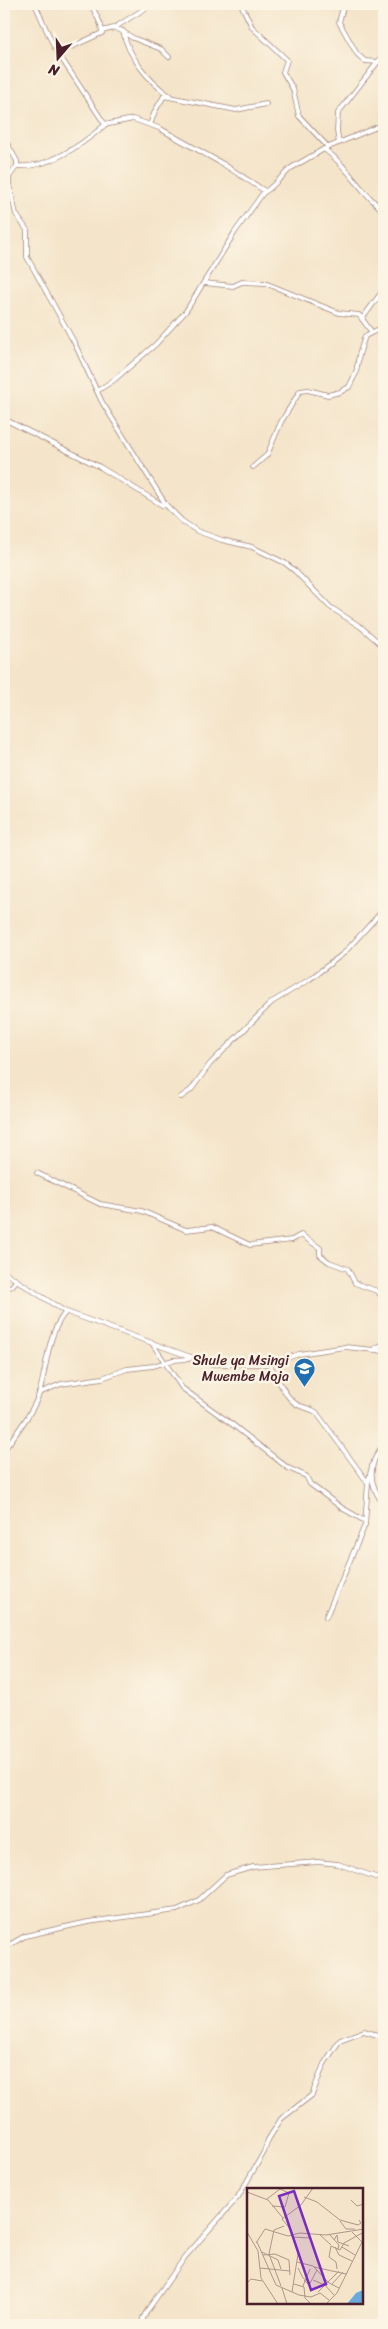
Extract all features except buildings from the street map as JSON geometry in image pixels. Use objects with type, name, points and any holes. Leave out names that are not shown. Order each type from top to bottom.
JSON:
[{"type":"street","points":[[35,4],[58,53],[100,119],[106,124]]},
{"type":"street","points":[[91,4],[102,31]]},
{"type":"street","points":[[58,53],[102,31],[113,28],[152,4]]},
{"type":"street","points":[[241,4],[252,27],[287,60],[283,72],[293,89],[298,113],[367,197],[384,211]]},
{"type":"street","points":[[344,4],[339,22],[352,47],[365,62],[384,62]]},
{"type":"street","points":[[373,4],[384,9]]},
{"type":"street","points":[[113,28],[161,50],[169,57]]},
{"type":"street","points":[[123,31],[126,44],[138,63],[160,90],[170,96]]},
{"type":"street","points":[[340,143],[337,131],[338,113],[384,54]]},
{"type":"street","points":[[150,126],[160,101],[164,96],[236,110],[266,104]]},
{"type":"street","points":[[17,166],[37,165],[58,156],[86,140],[106,124],[129,119],[150,126],[194,147],[265,191]]},
{"type":"street","points":[[98,391],[114,380],[167,333],[186,311],[252,206],[265,191],[291,168],[326,148],[384,124]]},
{"type":"street","points":[[4,138],[15,158],[17,166]]},
{"type":"street","points":[[17,166],[9,177],[8,184],[16,214],[27,230],[27,257],[74,342],[98,391],[166,505],[182,521],[198,531],[222,540],[252,547],[285,563],[330,607],[361,627],[384,647]]},
{"type":"street","points":[[204,283],[233,286],[242,282],[265,283],[339,313],[357,315],[371,331]]},
{"type":"street","points":[[362,319],[384,289]]},
{"type":"street","points":[[253,467],[269,453],[282,422],[300,391],[308,390],[328,395],[340,392],[349,386],[356,372],[363,338],[371,331],[384,332]]},
{"type":"street","points":[[4,419],[100,467],[166,505]]},
{"type":"street","points":[[182,1097],[191,1090],[210,1064],[272,1002],[310,979],[344,953],[384,909]]},
{"type":"street","points":[[37,1173],[100,1204],[142,1211],[186,1230],[212,1227],[250,1245],[292,1240],[301,1235],[320,1248],[320,1254],[329,1262],[348,1269],[355,1283],[377,1291],[384,1299]]},
{"type":"street","points":[[4,1272],[64,1311],[216,1365],[269,1364],[299,1354],[331,1348],[384,1351]]},
{"type":"street","points":[[4,1289],[12,1286],[16,1281]]},
{"type":"street","points":[[4,1450],[25,1419],[39,1393],[45,1364],[57,1326],[65,1313],[64,1311]]},
{"type":"street","points":[[152,1342],[182,1388],[288,1468],[306,1476],[310,1484],[342,1508],[365,1521]]},
{"type":"street","points":[[371,1349],[384,1344]]},
{"type":"street","points":[[39,1393],[61,1384],[92,1380],[131,1368],[192,1358]]},
{"type":"street","points":[[269,1364],[284,1392],[298,1405],[306,1406],[316,1412],[368,1483]]},
{"type":"street","points":[[326,1617],[365,1521],[368,1483],[374,1456],[384,1444]]},
{"type":"street","points":[[372,1466],[373,1488],[384,1505]]},
{"type":"street","points":[[4,1948],[25,1936],[88,1922],[177,1910],[199,1900],[226,1875],[253,1867],[318,1862],[338,1864],[384,1880]]},
{"type":"street","points":[[143,2325],[145,2314],[186,2257],[238,2196],[281,2119],[312,2095],[324,2064],[340,2040],[364,2031],[384,2037]]},
{"type":"place","name":"Shule ya Msingi Mwembe Moja","points":[[305,1387]]}]
